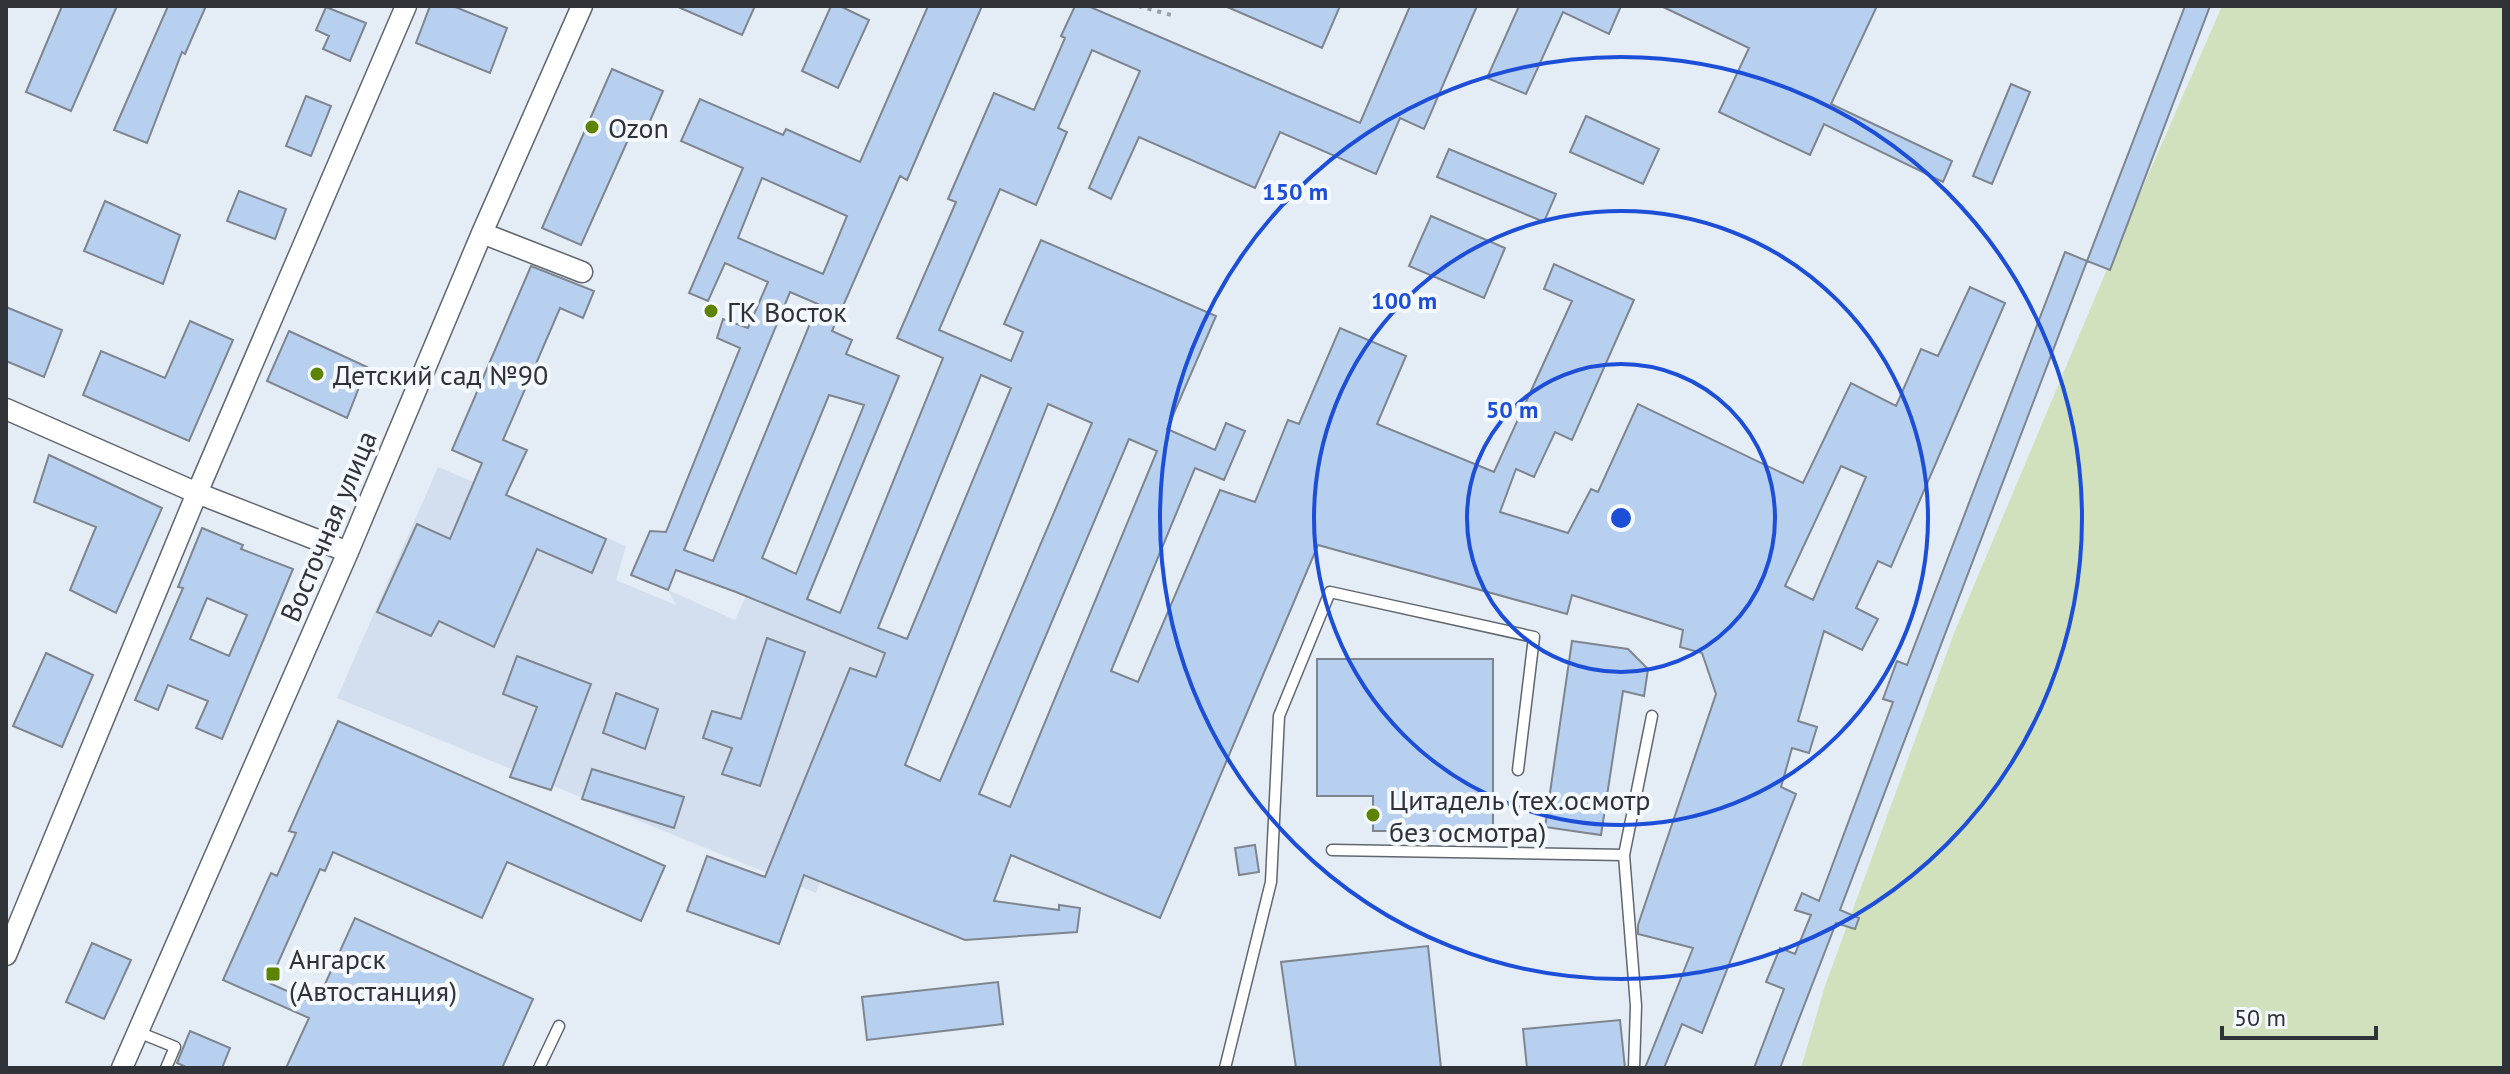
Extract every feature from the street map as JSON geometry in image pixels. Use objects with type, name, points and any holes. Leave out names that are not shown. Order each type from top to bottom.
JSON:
[{"type":"street","points":[[6,955],[197,493],[406,6]]},
{"type":"street","name":"Восточная улица","points":[[122,1068],[582,6]]},
{"type":"street","points":[[482,233],[582,272]]},
{"type":"street","points":[[6,409],[197,493],[348,552]]},
{"type":"lane","points":[[1225,1068],[1271,882],[1279,716],[1330,592],[1534,637],[1518,770]]},
{"type":"lane","points":[[1634,1068],[1636,1006],[1624,855],[1652,716]]},
{"type":"lane","points":[[1332,850],[1624,855]]},
{"type":"lane","points":[[539,1068],[559,1026]]},
{"type":"lane","points":[[138,1032],[179,1049],[166,1068]]},
{"type":"path","points":[[1138,6],[1175,16]]},
{"type":"shaded area","points":[[438,467],[626,546],[616,580],[676,605],[668,590],[735,620],[754,579],[907,639],[816,893],[337,698]]},
{"type":"green space","points":[[2222,6],[2504,6],[2504,1068],[1801,1068],[1825,986],[1954,633]]},
{"type":"building","points":[[62,6],[117,6],[71,111],[26,92]]},
{"type":"building","points":[[168,6],[206,6],[185,54],[182,52],[147,143],[114,130]]},
{"type":"building","points":[[430,6],[453,6],[507,28],[490,73],[416,43]]},
{"type":"building","points":[[676,6],[755,6],[742,35]]},
{"type":"building","points":[[831,6],[840,6],[869,20],[838,88],[802,71]]},
{"type":"building","points":[[928,6],[982,6],[907,180],[900,176],[832,331],[852,340],[846,354],[899,376],[807,599],[840,613],[943,358],[897,338],[956,202],[948,199],[994,93],[1034,110],[1065,38],[1061,36],[1075,6],[1088,6],[1360,123],[1410,6],[1477,6],[1424,129],[1400,118],[1376,174],[1280,132],[1255,188],[1139,137],[1111,199],[1089,188],[1140,71],[1092,50],[1058,128],[1067,132],[1036,205],[1000,189],[939,330],[1011,361],[1023,332],[1004,324],[1041,240],[1216,316],[1167,429],[1215,450],[1226,423],[1245,431],[1224,480],[1195,468],[1111,671],[1138,682],[1220,490],[1255,502],[1288,420],[1299,424],[1340,328],[1406,356],[1377,424],[1494,472],[1572,301],[1544,289],[1554,264],[1634,300],[1572,440],[1555,432],[1534,477],[1516,469],[1500,512],[1568,533],[1591,489],[1598,492],[1638,404],[1803,483],[1851,383],[1896,406],[1921,349],[1938,356],[1970,287],[2005,303],[1891,567],[1878,561],[1856,608],[1878,619],[1862,650],[1824,631],[1798,721],[1817,727],[1809,753],[1792,748],[1781,787],[1796,794],[1702,1033],[1682,1024],[1664,1068],[1645,1068],[1693,948],[1638,934],[1638,925],[1716,694],[1702,653],[1680,647],[1683,630],[1572,595],[1567,614],[1318,545],[1160,918],[1011,855],[994,901],[1059,910],[1059,905],[1080,908],[1077,932],[965,940],[804,875],[779,944],[687,911],[707,856],[765,877],[850,668],[876,677],[885,653],[676,570],[668,590],[631,575],[650,531],[666,532],[740,348],[717,338],[723,319],[748,328],[768,282],[725,263],[708,301],[689,293],[743,168],[681,141],[700,99],[783,135],[786,129],[860,162]],"holes":[[[762,178],[847,216],[823,274],[738,238]],[[790,292],[818,304],[713,561],[684,550]],[[981,375],[1011,388],[907,639],[878,628]],[[829,395],[864,405],[796,574],[762,558]],[[1048,404],[1092,423],[940,781],[905,765]],[[1129,439],[1157,451],[1010,807],[979,794]],[[1841,466],[1866,477],[1813,600],[1785,586]]]},
{"type":"building","points":[[1225,6],[1340,6],[1322,48]]},
{"type":"building","points":[[1519,6],[1621,6],[1609,34],[1563,12],[1526,94],[1487,78]]},
{"type":"building","points":[[1661,6],[1877,6],[1831,104],[1952,161],[1943,182],[1824,124],[1810,155],[1719,112],[1749,48]]},
{"type":"building","points":[[2185,6],[2210,6],[2110,270],[2087,261]]},
{"type":"building","points":[[326,7],[366,23],[350,61],[323,49],[329,36],[316,30]]},
{"type":"building","points":[[612,69],[663,91],[647,128],[636,122],[581,245],[542,228]]},
{"type":"building","points":[[2011,84],[2030,92],[1992,184],[1973,176]]},
{"type":"building","points":[[306,96],[331,106],[311,156],[286,146]]},
{"type":"building","points":[[1586,116],[1659,149],[1643,184],[1570,152]]},
{"type":"building","points":[[1449,149],[1556,194],[1544,222],[1437,177]]},
{"type":"building","points":[[239,191],[286,209],[275,239],[227,221]]},
{"type":"building","points":[[105,201],[180,235],[163,284],[84,251]]},
{"type":"building","points":[[1431,216],[1505,248],[1484,298],[1409,266]]},
{"type":"building","points":[[2065,252],[2087,261],[1840,910],[1859,918],[1855,929],[1836,923],[1780,1068],[1754,1068],[1784,989],[1766,982],[1780,948],[1795,954],[1811,915],[1795,910],[1802,893],[1819,901],[1893,702],[1883,699],[1897,661],[1907,665]]},
{"type":"building","points":[[531,266],[594,291],[583,318],[560,308],[503,440],[527,450],[506,495],[606,539],[592,573],[537,549],[494,647],[439,621],[431,636],[377,612],[417,524],[450,539],[482,463],[452,450]]},
{"type":"building","points":[[6,307],[62,330],[44,377],[6,361]]},
{"type":"building","points":[[190,321],[233,340],[189,441],[83,395],[101,351],[165,378]]},
{"type":"building","name":"Детский сад №90","points":[[289,331],[367,367],[347,418],[267,381]]},
{"type":"building","points":[[49,455],[162,508],[116,613],[70,590],[96,527],[34,502]]},
{"type":"building","points":[[202,528],[243,545],[241,549],[293,569],[222,739],[196,728],[208,701],[168,685],[158,710],[135,700],[183,588],[178,587]],"holes":[[[207,598],[247,615],[229,656],[190,639]]]},
{"type":"building","points":[[767,638],[805,652],[760,786],[722,774],[732,748],[703,738],[712,711],[741,719]]},
{"type":"building","points":[[1572,641],[1628,649],[1648,669],[1644,696],[1623,691],[1601,835],[1545,827]]},
{"type":"building","points":[[46,653],[93,675],[62,747],[13,726]]},
{"type":"building","points":[[517,656],[591,684],[551,790],[510,777],[537,707],[503,694]]},
{"type":"building","points":[[1317,659],[1493,659],[1493,831],[1373,831],[1373,796],[1317,796]]},
{"type":"building","points":[[616,693],[658,709],[645,749],[603,733]]},
{"type":"building","points":[[338,721],[665,866],[641,921],[507,862],[482,918],[333,852],[325,871],[320,869],[269,983],[316,1004],[355,918],[533,999],[502,1068],[286,1068],[309,1018],[223,980],[271,873],[277,876],[296,833],[289,831]]},
{"type":"building","points":[[592,769],[684,797],[674,828],[582,799]]},
{"type":"building","points":[[1255,845],[1259,872],[1239,875],[1235,848]]},
{"type":"building","points":[[92,943],[131,960],[104,1019],[66,1002]]},
{"type":"building","points":[[1428,946],[1441,1068],[1296,1068],[1281,962]]},
{"type":"building","points":[[998,982],[1003,1024],[867,1040],[862,997]]},
{"type":"building","points":[[1620,1020],[1625,1068],[1527,1068],[1523,1029]]},
{"type":"building","points":[[190,1031],[230,1048],[222,1068],[188,1068],[177,1063]]},
{"type":"place","name":"Ozon","points":[[592,127]]},
{"type":"place","name":"ГК Восток","points":[[711,311]]},
{"type":"place","name":"Детский сад №90","points":[[317,374]]},
{"type":"place","name":"Цитадель (тех.осмотр без осмотра)","points":[[1373,815]]},
{"type":"place","name":"Ангарск (Автостанция)","points":[[273,974]]}]
